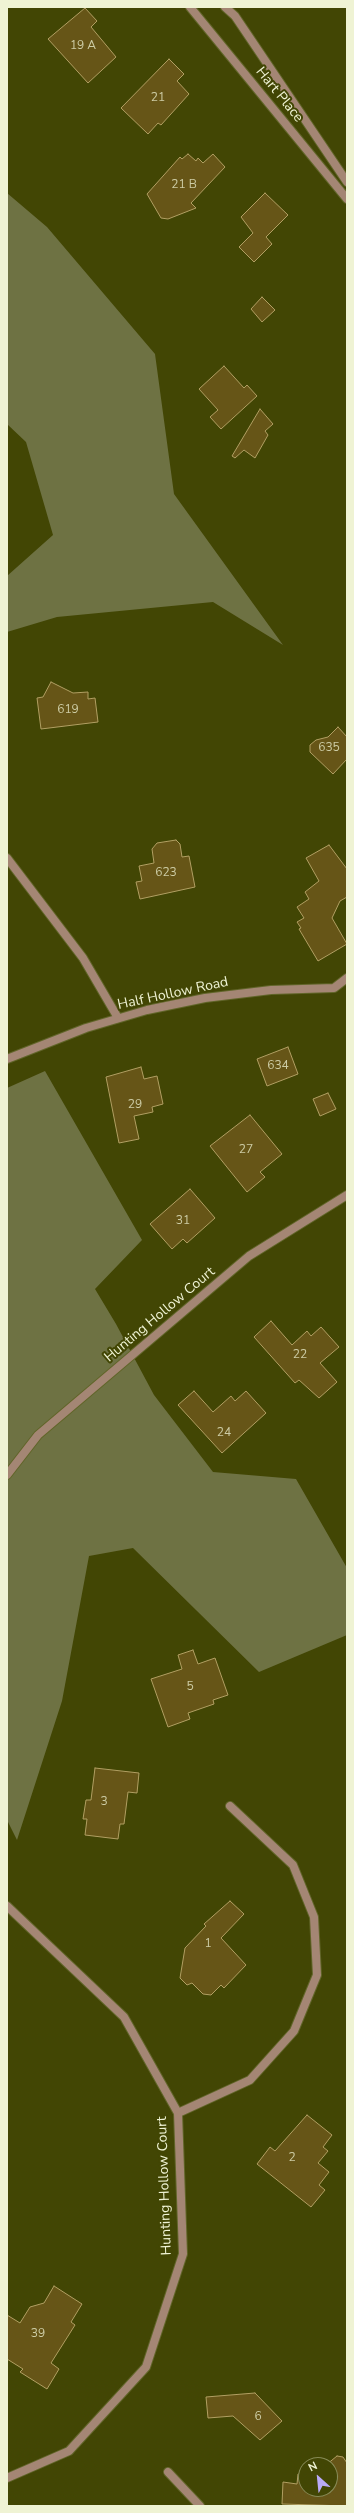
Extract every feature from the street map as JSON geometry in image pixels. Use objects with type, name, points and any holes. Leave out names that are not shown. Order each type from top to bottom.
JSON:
[{"type":"street","name":"Hart Place","points":[[190,7],[347,200]]},
{"type":"street","name":"Hart Place","points":[[225,7],[235,16],[347,182]]},
{"type":"street","points":[[7,858],[83,958],[118,1018]]},
{"type":"street","name":"Half Hollow Road","points":[[7,1058],[86,1028],[147,1010],[205,998],[271,990],[334,988],[347,978]]},
{"type":"street","name":"Hunting Hollow Court","points":[[7,1475],[38,1435],[249,1256],[347,1195]]},
{"type":"street","points":[[178,2113],[250,2080],[294,2031],[317,1975],[314,1917],[293,1864],[230,1806]]},
{"type":"street","name":"Hunting Hollow Court","points":[[7,1906],[124,2017],[178,2113],[183,2254],[146,2367],[69,2452],[7,2478]]},
{"type":"street","points":[[168,2472],[200,2506]]},
{"type":"green space","points":[[7,193],[47,227],[155,354],[174,494],[283,645],[213,602],[57,617],[7,632],[7,576],[53,535],[26,442],[7,424]]},
{"type":"green space","points":[[45,1071],[142,1240],[95,1289],[116,1324],[154,1395],[213,1472],[296,1479],[347,1568],[347,1635],[259,1672],[133,1548],[89,1556],[62,1701],[17,1840],[7,1820],[7,1088]]},
{"type":"building","points":[[85,8],[97,21],[91,27],[116,57],[88,83],[48,39]]},
{"type":"building","points":[[169,59],[184,74],[177,81],[189,94],[161,125],[158,123],[148,134],[121,108]]},
{"type":"building","points":[[188,154],[196,161],[198,158],[203,163],[213,154],[225,167],[191,203],[196,208],[168,219],[161,218],[147,194],[180,157],[182,159]]},
{"type":"building","points":[[265,193],[288,215],[266,237],[272,244],[254,262],[239,247],[253,233],[241,217]]},
{"type":"building","points":[[262,297],[275,310],[262,322],[251,309]]},
{"type":"building","points":[[224,366],[244,388],[247,385],[257,396],[221,429],[210,417],[218,410],[199,389]]},
{"type":"building","points":[[260,409],[273,424],[265,431],[268,435],[255,458],[244,450],[235,458],[232,456]]},
{"type":"building","points":[[51,682],[73,693],[88,692],[88,699],[95,698],[98,722],[41,729],[37,698],[43,697]]},
{"type":"building","points":[[338,727],[347,737],[347,759],[333,774],[310,752],[310,745],[316,740],[328,737]]},
{"type":"building","points":[[176,840],[180,844],[182,857],[189,856],[195,887],[140,899],[136,882],[142,881],[139,866],[154,863],[152,849],[157,843]]},
{"type":"building","points":[[329,845],[347,869],[347,897],[340,901],[332,918],[347,944],[318,961],[299,929],[301,928],[297,922],[304,918],[297,907],[309,899],[305,892],[319,881],[306,858]]},
{"type":"building","points":[[288,1047],[298,1074],[267,1086],[257,1059]]},
{"type":"building","points":[[141,1067],[144,1079],[157,1076],[163,1104],[152,1107],[153,1112],[134,1116],[139,1139],[119,1143],[106,1077]]},
{"type":"building","points":[[328,1093],[336,1109],[320,1116],[313,1099]]},
{"type":"building","points":[[250,1115],[282,1154],[260,1172],[265,1177],[247,1192],[210,1146]]},
{"type":"building","points":[[190,1189],[215,1218],[187,1243],[183,1239],[172,1249],[150,1224]]},
{"type":"building","points":[[271,1321],[292,1345],[307,1331],[311,1336],[321,1327],[339,1347],[320,1363],[337,1382],[319,1398],[299,1380],[295,1383],[254,1337]]},
{"type":"building","points":[[194,1391],[213,1412],[231,1396],[235,1401],[246,1391],[266,1413],[222,1453],[178,1405]]},
{"type":"building","points":[[193,1650],[198,1664],[215,1658],[228,1695],[213,1700],[214,1704],[188,1713],[190,1719],[168,1727],[151,1679],[182,1669],[178,1655]]},
{"type":"building","points":[[95,1768],[139,1773],[137,1793],[128,1792],[124,1824],[120,1824],[118,1839],[85,1835],[87,1819],[83,1819],[86,1800],[91,1800]]},
{"type":"building","points":[[230,1901],[244,1914],[221,1938],[246,1965],[224,1988],[221,1985],[211,1995],[203,1994],[192,1983],[187,1985],[180,1978],[185,1948],[206,1926],[204,1924]]},
{"type":"building","points":[[307,2115],[332,2135],[323,2147],[328,2151],[318,2163],[329,2172],[319,2185],[325,2190],[311,2207],[257,2164],[270,2147],[275,2151]]},
{"type":"building","points":[[54,2286],[82,2304],[71,2322],[75,2325],[51,2363],[59,2369],[47,2389],[20,2372],[23,2369],[7,2359],[7,2315],[20,2323],[30,2307],[44,2303]]},
{"type":"building","points":[[255,2393],[282,2421],[260,2440],[233,2416],[208,2418],[206,2397]]},
{"type":"building","points":[[337,2456],[343,2457],[347,2463],[347,2506],[282,2504],[283,2482],[297,2484],[298,2474],[298,2497],[338,2497],[338,2457],[336,2457]]}]
